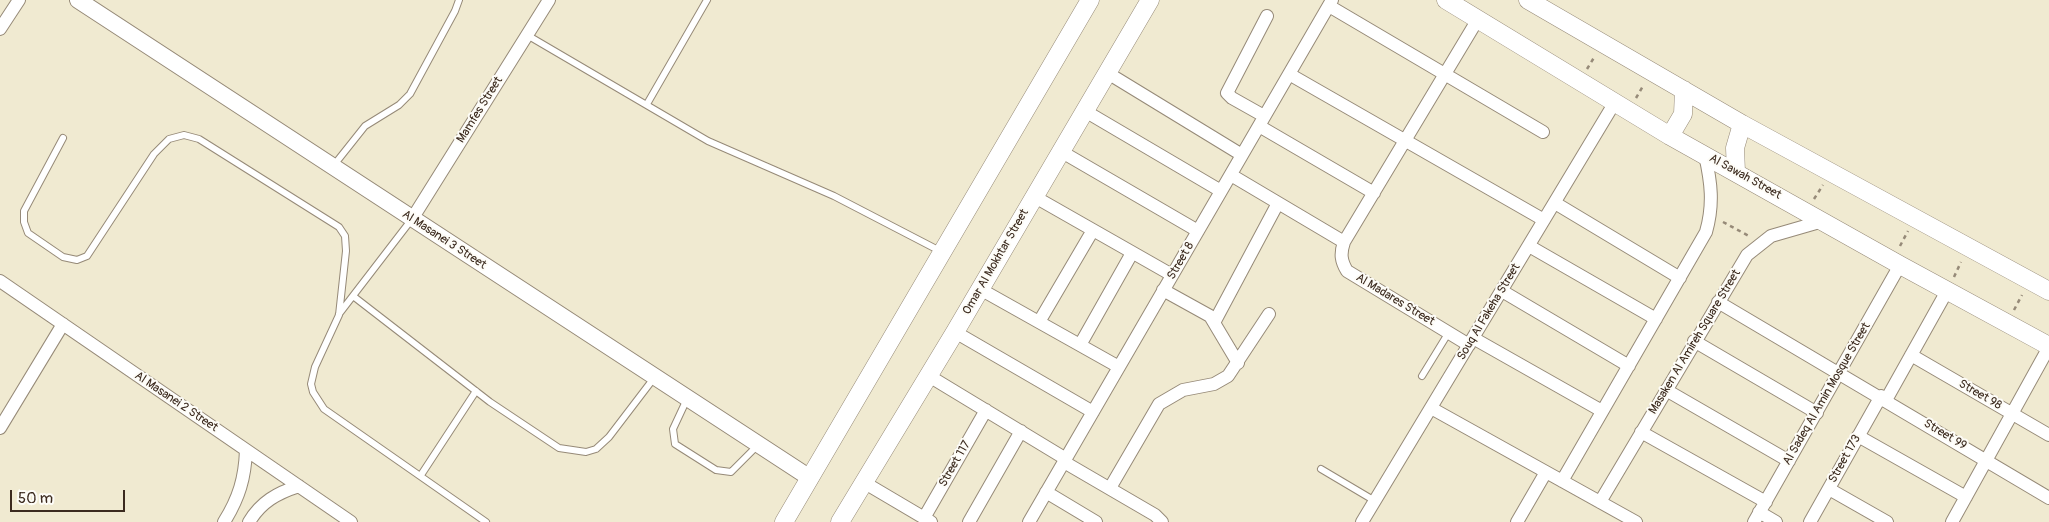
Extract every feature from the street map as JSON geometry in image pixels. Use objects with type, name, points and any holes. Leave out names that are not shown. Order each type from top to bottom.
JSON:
[{"type":"main road","points":[[784,522],[1090,0]]},
{"type":"main road","name":"Omar Al Mokhtar Street","points":[[840,522],[929,376],[1150,0]]},
{"type":"main road","name":"Al Sawah Street","points":[[1446,0],[1670,136],[1806,211],[1895,263],[2049,347]]},
{"type":"main road","points":[[1528,0],[1742,124],[2049,291]]},
{"type":"main road","points":[[1670,136],[1683,114],[1684,90]]},
{"type":"main road","points":[[1736,172],[1735,148],[1742,124]]},
{"type":"street","points":[[0,29],[19,0]]},
{"type":"street","name":"Al Masanei 3 Street","points":[[78,0],[810,478]]},
{"type":"street","name":"Mamfes Street","points":[[412,219],[549,0]]},
{"type":"street","points":[[1330,3],[1543,132]]},
{"type":"street","name":"Street 8","points":[[1029,522],[1330,3]]},
{"type":"street","points":[[1268,16],[1227,93],[1262,121],[1374,193]]},
{"type":"street","points":[[1231,175],[1344,242],[1478,19]]},
{"type":"street","points":[[1106,72],[1242,155]]},
{"type":"street","points":[[1289,74],[1544,220]]},
{"type":"street","name":"Souq Al Fakeha Street","points":[[1367,520],[1375,501],[1544,220],[1622,106]]},
{"type":"street","points":[[1085,111],[1221,191]]},
{"type":"street","points":[[1062,152],[1198,231]]},
{"type":"street","points":[[1562,481],[1699,246],[1711,216],[1711,181],[1704,155]]},
{"type":"street","points":[[1035,197],[1172,276]]},
{"type":"street","points":[[1215,321],[1278,203]]},
{"type":"street","points":[[1555,203],[1680,278]]},
{"type":"street","name":"Masaken Al Amireh Square Street","points":[[1600,502],[1694,341],[1747,255],[1762,242],[1782,232],[1823,221]]},
{"type":"street","points":[[1039,322],[1093,230]]},
{"type":"street","name":"Al Madares Street","points":[[1344,242],[1340,252],[1342,262],[1347,271],[1449,332],[1471,341],[1602,411]]},
{"type":"street","points":[[1529,246],[1656,319]]},
{"type":"street","points":[[1080,344],[1132,252]]},
{"type":"street","name":"Al Sadeq Al Amin Mosque Street","points":[[1760,512],[1840,373],[1895,263]]},
{"type":"street","name":"Al Masanei 2 Street","points":[[0,281],[351,522]]},
{"type":"street","points":[[980,289],[1119,366]]},
{"type":"street","points":[[1163,290],[1204,311],[1215,321],[1238,363]]},
{"type":"street","points":[[1502,291],[1629,366]]},
{"type":"street","name":"Street 173","points":[[1810,522],[1858,436],[1911,355],[1946,291]]},
{"type":"street","name":"Street 99","points":[[1718,302],[2049,498]]},
{"type":"street","points":[[1110,488],[1159,404],[1183,390],[1214,384],[1228,376],[1269,314]]},
{"type":"street","points":[[0,428],[63,324]]},
{"type":"street","points":[[955,332],[1093,412]]},
{"type":"street","points":[[1694,341],[1816,414]]},
{"type":"street","points":[[1952,522],[2049,347]]},
{"type":"street","name":"Street 98","points":[[1911,355],[2049,435]]},
{"type":"street","points":[[929,376],[1021,431],[1155,515],[1162,522]]},
{"type":"street","points":[[1666,390],[1789,461]]},
{"type":"street","points":[[1431,408],[1600,502],[1616,517],[1636,522]]},
{"type":"street","name":"Street 117","points":[[927,520],[986,410]]},
{"type":"street","points":[[969,522],[1021,431]]},
{"type":"street","points":[[1641,432],[1776,522]]},
{"type":"street","points":[[1858,436],[1966,497]]},
{"type":"street","points":[[224,522],[240,494],[244,480],[246,450]]},
{"type":"street","points":[[1517,522],[1546,472]]},
{"type":"street","points":[[865,483],[927,520]]},
{"type":"street","points":[[249,522],[260,506],[271,497],[299,486]]},
{"type":"street","points":[[1829,489],[1887,522]]},
{"type":"street","points":[[1046,492],[1096,522]]},
{"type":"lane","points":[[333,167],[365,126],[399,105],[410,94],[455,11],[459,0]]},
{"type":"lane","points":[[647,104],[707,0]]},
{"type":"lane","points":[[527,35],[708,141],[834,196],[942,252]]},
{"type":"lane","points":[[63,138],[24,211],[28,233],[62,257],[77,260],[87,256],[154,154],[169,139],[184,136],[199,139],[339,227],[345,236],[346,251],[339,315]]},
{"type":"lane","points":[[412,219],[339,315],[315,367],[311,384],[313,392],[324,409],[486,522]]},
{"type":"lane","points":[[353,296],[476,391],[559,448],[586,452],[596,449],[609,437],[654,377]]},
{"type":"lane","points":[[1422,376],[1449,332]]},
{"type":"lane","points":[[421,475],[476,391]]},
{"type":"lane","points":[[687,398],[674,429],[675,444],[724,473],[731,472],[758,444]]},
{"type":"lane","points":[[1321,469],[1375,501]]},
{"type":"path","points":[[1580,81],[1602,43]]},
{"type":"path","points":[[1622,106],[1652,71]]},
{"type":"path","points":[[1806,211],[1831,173]]},
{"type":"path","points":[[1711,216],[1762,242]]},
{"type":"path","points":[[1895,263],[1916,219]]},
{"type":"path","points":[[1946,291],[1969,247]]},
{"type":"path","points":[[2007,323],[2030,281]]}]
